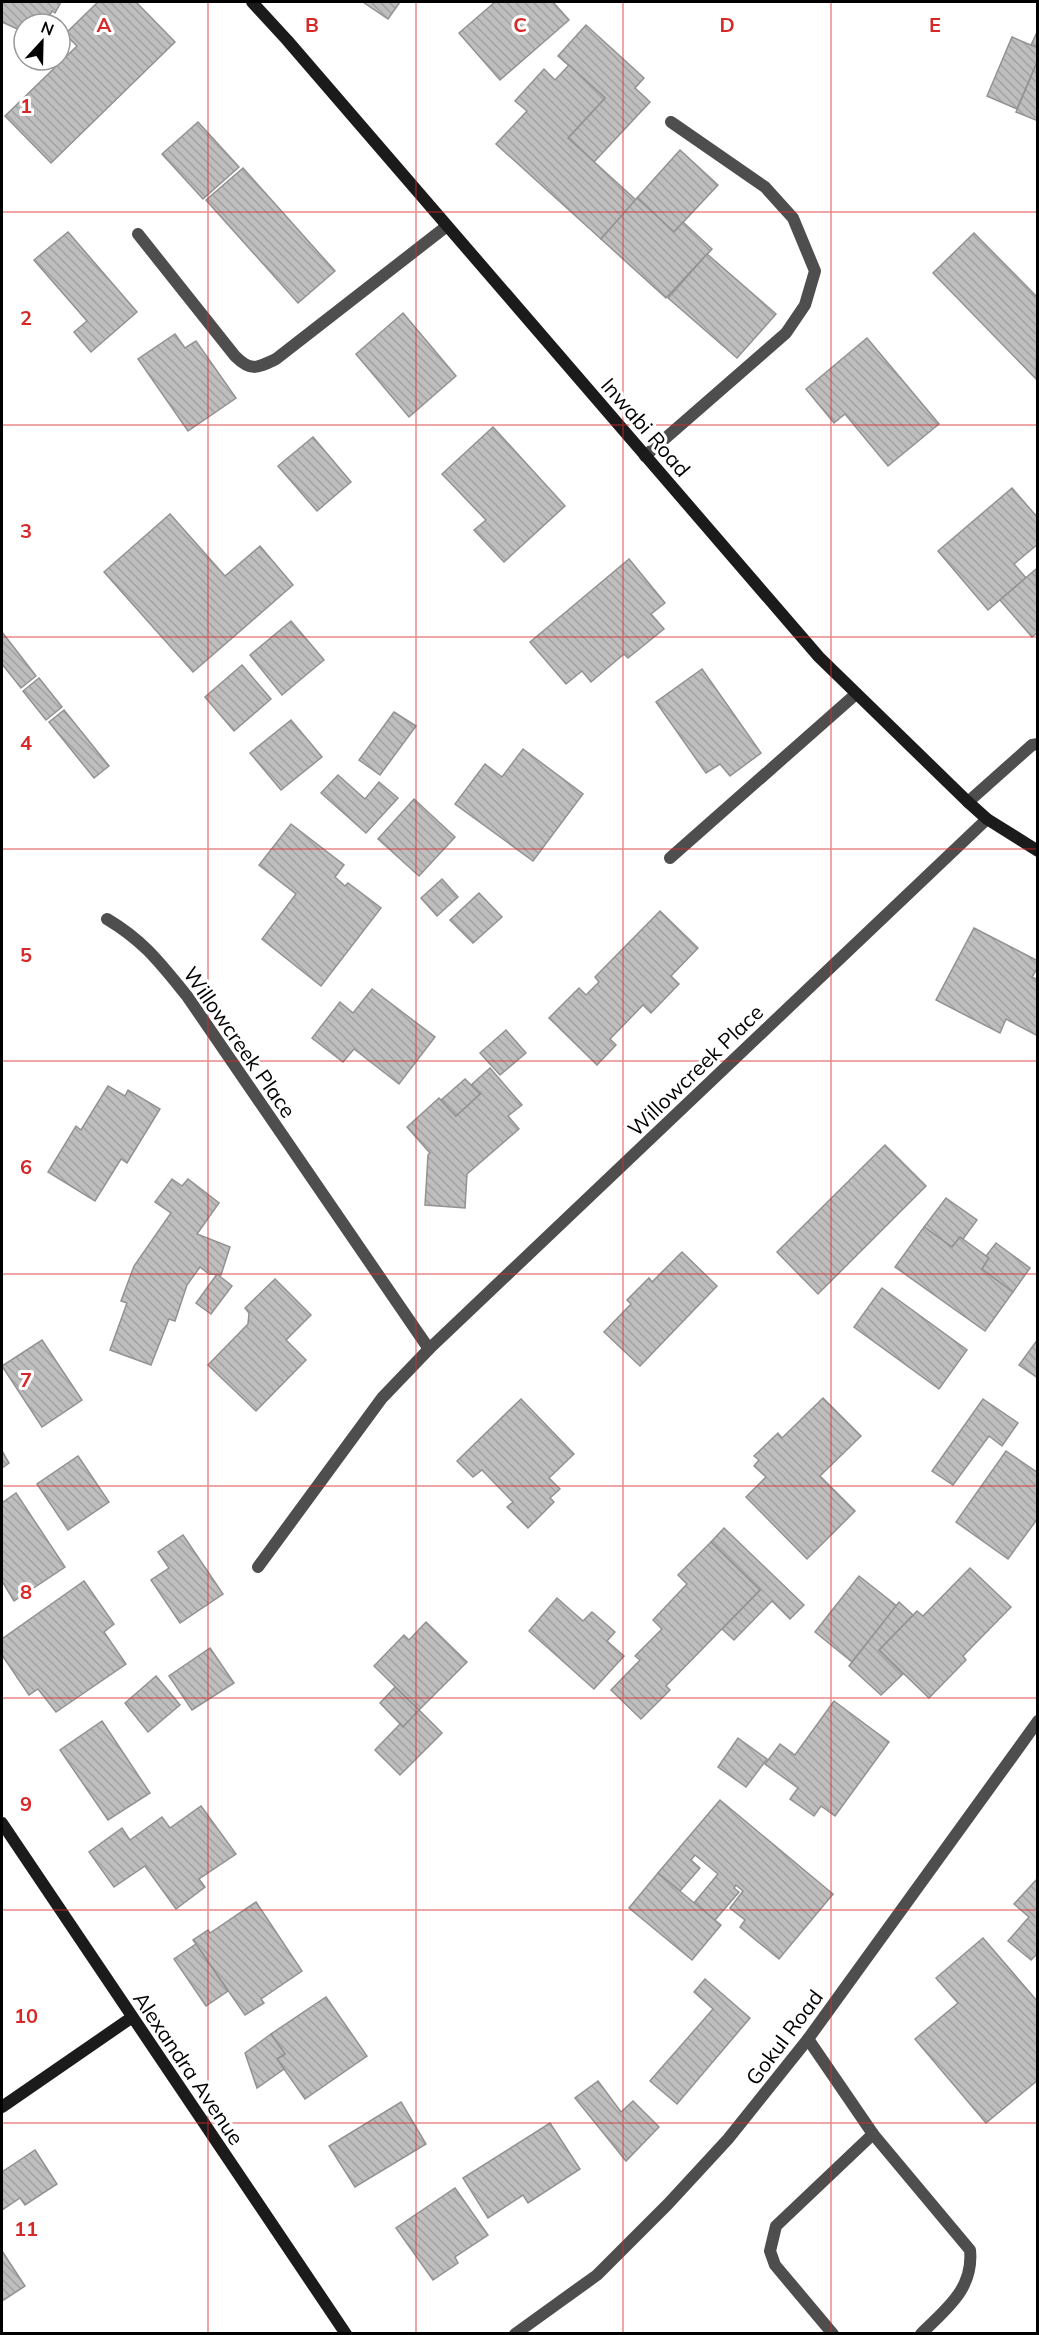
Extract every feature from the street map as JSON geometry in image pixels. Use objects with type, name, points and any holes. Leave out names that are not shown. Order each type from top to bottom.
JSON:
[{"type":"street","name":"Inwabi Road","points":[[252,2],[819,657],[987,819],[1038,851]]},
{"type":"street","points":[[645,456],[786,333],[805,305],[815,271],[793,218],[765,187],[671,122]]},
{"type":"street","points":[[138,234],[235,356],[244,365],[257,368],[276,359],[447,226]]},
{"type":"street","points":[[670,858],[856,694]]},
{"type":"street","points":[[968,802],[1032,745],[1038,744]]},
{"type":"street","name":"Willowcreek Place","points":[[258,1567],[382,1398],[429,1349],[987,819]]},
{"type":"street","name":"Willowcreek Place","points":[[107,919],[132,934],[149,950],[187,996],[429,1349]]},
{"type":"street","name":"Gokul Road","points":[[515,2334],[597,2275],[668,2204],[728,2139],[808,2039],[1038,1721]]},
{"type":"street","name":"Alexandra Avenue","points":[[2,1823],[131,2018],[346,2334]]},
{"type":"street","points":[[2,2107],[131,2018]]},
{"type":"street","points":[[808,2039],[873,2134],[970,2250],[971,2264],[958,2298],[921,2334]]},
{"type":"street","points":[[833,2334],[775,2265],[770,2252],[772,2242],[776,2226],[873,2134]]},
{"type":"building","points":[[2,2],[61,2],[56,12],[12,12],[12,27],[2,22]]},
{"type":"building","points":[[98,2],[136,2],[175,42],[51,163],[5,116],[50,72],[72,72],[72,51],[77,46],[72,41],[72,27]]},
{"type":"building","points":[[363,2],[400,2],[388,19]]},
{"type":"building","points":[[495,2],[553,2],[569,20],[500,80],[459,33]]},
{"type":"building","points":[[586,25],[644,78],[635,88],[650,102],[594,162],[568,138],[605,98],[558,56]]},
{"type":"building","points":[[1038,30],[1038,48],[1031,45]]},
{"type":"building","points":[[1012,37],[1038,48],[1038,60],[1017,109],[987,96]]},
{"type":"building","points":[[1038,60],[1038,121],[1016,112]]},
{"type":"building","points":[[569,65],[605,98],[568,138],[636,200],[601,239],[496,144],[527,111],[515,101],[544,69],[555,80]]},
{"type":"building","points":[[198,122],[239,167],[203,199],[162,154]]},
{"type":"building","points":[[680,150],[718,185],[674,232],[637,198]]},
{"type":"building","points":[[243,168],[335,271],[298,303],[206,200]]},
{"type":"building","points":[[637,198],[674,232],[683,222],[712,249],[666,298],[601,239]]},
{"type":"building","points":[[68,232],[137,312],[91,352],[74,332],[87,321],[34,260]]},
{"type":"building","points":[[974,233],[1038,298],[1036,379],[933,273]]},
{"type":"building","points":[[707,254],[776,314],[737,358],[668,298]]},
{"type":"building","points":[[403,313],[456,376],[409,417],[356,354]]},
{"type":"building","points":[[175,334],[185,348],[196,341],[236,398],[188,431],[138,359]]},
{"type":"building","points":[[867,338],[939,424],[888,466],[845,414],[834,423],[806,389]]},
{"type":"building","points":[[493,427],[565,506],[504,562],[474,530],[486,520],[442,474]]},
{"type":"building","points":[[313,437],[351,482],[317,511],[278,466]]},
{"type":"building","points":[[1012,488],[1038,518],[1038,544],[1014,564],[1026,578],[988,610],[938,551]]},
{"type":"building","points":[[170,514],[225,576],[260,546],[293,585],[193,672],[104,572]]},
{"type":"building","points":[[629,559],[665,603],[651,614],[664,629],[628,658],[624,654],[591,682],[582,671],[566,684],[530,642]]},
{"type":"building","points":[[1036,569],[1038,632],[1032,637],[1000,600]]},
{"type":"building","points":[[291,621],[324,660],[282,695],[250,655]]},
{"type":"building","points":[[2,632],[36,676],[21,688],[2,664]]},
{"type":"building","points":[[242,665],[271,699],[234,731],[205,697]]},
{"type":"building","points":[[702,669],[761,753],[730,776],[720,764],[706,773],[656,702]]},
{"type":"building","points":[[39,678],[62,707],[46,720],[23,691]]},
{"type":"building","points":[[64,710],[109,766],[94,778],[49,722]]},
{"type":"building","points":[[394,712],[416,726],[380,775],[359,760]]},
{"type":"building","points":[[291,720],[322,757],[281,790],[250,753]]},
{"type":"building","points":[[523,749],[583,794],[533,861],[455,804],[485,764],[502,777]]},
{"type":"building","points":[[338,775],[365,799],[379,782],[398,798],[366,833],[321,793]]},
{"type":"building","points":[[414,799],[455,837],[419,876],[378,839]]},
{"type":"building","points":[[291,824],[344,865],[335,877],[345,886],[348,883],[381,908],[321,986],[262,939],[296,894],[259,865]]},
{"type":"building","points":[[442,879],[458,897],[437,916],[421,898]]},
{"type":"building","points":[[479,893],[502,917],[473,943],[450,920]]},
{"type":"building","points":[[660,911],[698,948],[671,976],[679,984],[651,1013],[643,1005],[610,1039],[616,1045],[597,1065],[549,1018],[579,988],[586,995],[599,982],[595,977]]},
{"type":"building","points":[[974,928],[1038,961],[1038,967],[1032,977],[1038,980],[1038,1036],[1006,1019],[1000,1033],[936,1000]]},
{"type":"building","points":[[372,989],[435,1037],[399,1084],[354,1049],[343,1062],[312,1038],[340,1002],[353,1013]]},
{"type":"building","points":[[506,1030],[526,1053],[500,1075],[480,1053]]},
{"type":"building","points":[[490,1068],[522,1105],[508,1116],[519,1129],[467,1174],[465,1208],[425,1205],[430,1153],[407,1127],[439,1098],[456,1116],[480,1094],[471,1085]]},
{"type":"building","points":[[465,1079],[480,1094],[456,1116],[441,1100]]},
{"type":"building","points":[[108,1086],[125,1096],[128,1090],[160,1109],[127,1163],[121,1159],[95,1201],[48,1172],[76,1126],[81,1130]]},
{"type":"building","points":[[885,1145],[926,1186],[818,1294],[777,1252]]},
{"type":"building","points":[[172,1179],[182,1186],[188,1179],[219,1203],[197,1234],[230,1247],[221,1275],[209,1274],[200,1267],[187,1285],[175,1321],[169,1319],[151,1365],[110,1350],[127,1303],[121,1301],[134,1266],[171,1213],[155,1202]]},
{"type":"building","points":[[946,1198],[977,1220],[963,1239],[960,1237],[952,1247],[924,1227]]},
{"type":"building","points":[[924,1227],[952,1247],[960,1237],[989,1258],[982,1269],[1013,1292],[985,1331],[895,1267]]},
{"type":"building","points":[[996,1243],[1030,1268],[1013,1292],[982,1269],[989,1258],[986,1256]]},
{"type":"building","points":[[682,1252],[717,1286],[640,1366],[604,1332],[631,1304],[627,1300],[649,1278],[652,1282]]},
{"type":"building","points":[[217,1274],[232,1286],[211,1314],[196,1303]]},
{"type":"building","points":[[275,1279],[311,1315],[286,1340],[306,1360],[256,1411],[208,1365],[248,1324],[249,1313],[245,1308]]},
{"type":"building","points":[[882,1288],[967,1350],[939,1389],[854,1327]]},
{"type":"building","points":[[1038,1339],[1038,1378],[1019,1365]]},
{"type":"building","points":[[42,1340],[82,1400],[42,1427],[2,1366]]},
{"type":"building","points":[[823,1398],[861,1436],[820,1476],[855,1511],[807,1559],[746,1497],[766,1477],[754,1466],[759,1460],[754,1456],[778,1433],[782,1438]]},
{"type":"building","points":[[521,1399],[574,1454],[549,1478],[560,1489],[550,1498],[554,1502],[528,1528],[507,1507],[513,1502],[482,1470],[473,1477],[457,1461]]},
{"type":"building","points":[[983,1399],[1018,1423],[1002,1446],[989,1436],[953,1485],[932,1471]]},
{"type":"building","points":[[2,1451],[9,1463],[2,1468]]},
{"type":"building","points":[[1006,1451],[1038,1473],[1038,1518],[1008,1559],[956,1522]]},
{"type":"building","points":[[78,1456],[109,1502],[68,1530],[37,1484]]},
{"type":"building","points":[[16,1493],[65,1567],[14,1601],[2,1581],[2,1503]]},
{"type":"building","points":[[724,1528],[804,1605],[790,1619],[772,1601],[734,1640],[722,1629],[760,1590],[711,1542]]},
{"type":"building","points":[[183,1535],[223,1594],[180,1623],[151,1580],[169,1568],[158,1552]]},
{"type":"building","points":[[711,1542],[760,1590],[666,1686],[670,1690],[641,1719],[611,1690],[640,1660],[635,1656],[662,1629],[653,1620],[687,1584],[678,1575]]},
{"type":"building","points":[[970,1568],[1011,1607],[963,1656],[966,1660],[929,1698],[879,1650],[917,1611],[923,1616]]},
{"type":"building","points":[[859,1576],[897,1606],[852,1662],[815,1632]]},
{"type":"building","points":[[84,1581],[114,1624],[104,1632],[126,1664],[56,1712],[38,1689],[29,1695],[2,1655],[2,1639]]},
{"type":"building","points":[[557,1598],[583,1621],[592,1612],[615,1632],[607,1641],[624,1656],[594,1689],[529,1631]]},
{"type":"building","points":[[899,1602],[913,1615],[879,1650],[903,1674],[881,1695],[849,1666]]},
{"type":"building","points":[[426,1622],[467,1662],[419,1710],[374,1666],[404,1635],[409,1640]]},
{"type":"building","points":[[210,1648],[234,1683],[192,1710],[169,1676]]},
{"type":"building","points":[[156,1676],[180,1705],[148,1732],[125,1703]]},
{"type":"building","points":[[395,1687],[419,1710],[403,1727],[380,1703]]},
{"type":"building","points":[[834,1701],[889,1742],[835,1816],[821,1806],[814,1816],[790,1799],[798,1788],[765,1764],[780,1744],[795,1755]]},
{"type":"building","points":[[419,1710],[442,1733],[400,1775],[375,1750],[400,1724],[403,1727]]},
{"type":"building","points":[[102,1721],[150,1793],[108,1820],[60,1750]]},
{"type":"building","points":[[738,1738],[767,1759],[746,1787],[718,1767]]},
{"type":"building","points":[[720,1800],[833,1894],[779,1959],[740,1927],[745,1920],[730,1908],[743,1891],[736,1885],[734,1888],[739,1892],[715,1920],[694,1903],[718,1874],[695,1855],[691,1860],[700,1868],[680,1891],[658,1873]]},
{"type":"building","points":[[201,1806],[236,1854],[199,1879],[205,1887],[176,1909],[145,1866],[114,1887],[89,1852],[122,1828],[130,1840],[162,1817],[170,1828]]},
{"type":"building","points":[[658,1873],[721,1925],[692,1960],[629,1908]]},
{"type":"building","points":[[1038,1878],[1038,1953],[1031,1960],[1008,1941],[1029,1917],[1014,1904]]},
{"type":"building","points":[[256,1902],[302,1971],[261,1999],[264,2003],[245,2015],[193,1940],[208,1930],[210,1933]]},
{"type":"building","points":[[983,1938],[1038,2002],[1038,2080],[986,2123],[915,2039],[958,2003],[936,1978]]},
{"type":"building","points":[[196,1944],[228,1991],[206,2006],[174,1959]]},
{"type":"building","points":[[705,1979],[750,2018],[677,2104],[650,2081],[713,2009],[694,1992]]},
{"type":"building","points":[[326,1997],[367,2056],[305,2099],[277,2059],[285,2054],[271,2034]]},
{"type":"building","points":[[271,2034],[285,2054],[277,2059],[284,2069],[257,2088],[245,2053]]},
{"type":"building","points":[[598,2081],[621,2112],[633,2101],[659,2127],[626,2161],[575,2098]]},
{"type":"building","points":[[401,2102],[426,2144],[355,2187],[329,2146]]},
{"type":"building","points":[[550,2123],[580,2169],[528,2203],[523,2195],[488,2218],[463,2178]]},
{"type":"building","points":[[35,2150],[57,2184],[25,2205],[20,2198],[2,2210],[2,2172]]},
{"type":"building","points":[[455,2188],[488,2235],[455,2257],[458,2263],[433,2280],[396,2228]]},
{"type":"building","points":[[2,2251],[25,2286],[2,2301]]}]
